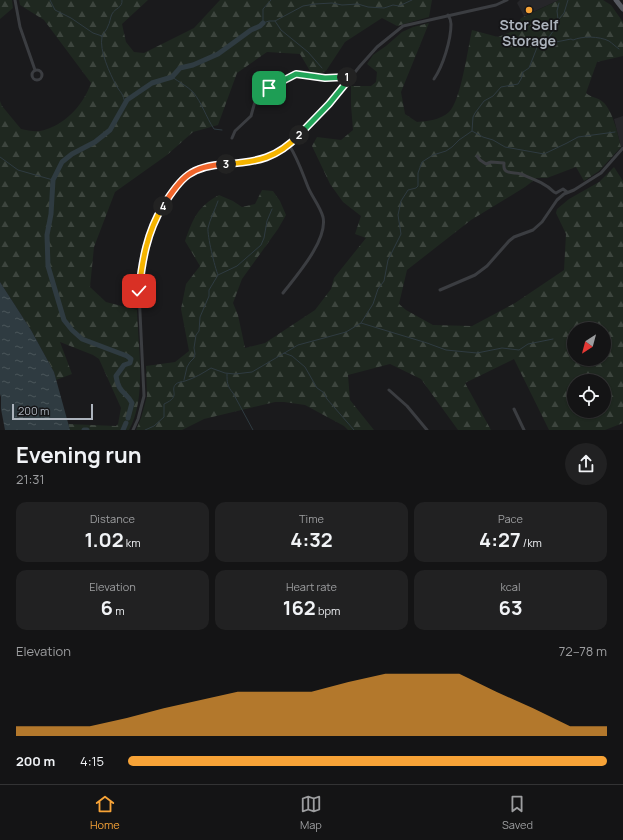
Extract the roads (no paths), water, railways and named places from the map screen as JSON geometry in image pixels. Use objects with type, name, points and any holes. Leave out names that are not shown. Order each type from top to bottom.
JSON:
[{"type":"main road","points":[[616,0],[623,9]]},
{"type":"street","points":[[15,0],[20,27],[35,70]]},
{"type":"street","points":[[133,430],[138,419],[144,396],[139,292],[141,270],[153,224],[168,198],[186,176],[196,169],[208,165],[256,161],[270,156],[289,145],[329,104],[377,47],[403,26],[496,5],[506,0]]},
{"type":"street","points":[[434,79],[438,74],[448,43],[451,22],[448,15]]},
{"type":"street","points":[[232,138],[235,131],[251,116],[256,98],[269,88],[296,74],[325,78],[351,77]]},
{"type":"street","points":[[283,293],[299,273],[319,242],[323,227],[321,210],[308,186],[298,160],[289,145]]},
{"type":"street","points":[[440,290],[475,275],[487,266],[514,237],[533,230],[542,222],[557,200],[567,192],[574,190],[601,173],[623,148]]},
{"type":"street","points":[[477,156],[486,164],[491,162],[504,163],[505,171],[514,174],[520,173],[526,177],[536,179],[556,193],[564,189],[567,192]]},
{"type":"street","points":[[389,390],[407,406],[427,430]]},
{"type":"street","points":[[514,408],[524,430]]},
{"type":"water","points":[[0,282],[31,330],[54,372],[70,430],[5,430],[0,394]]},
{"type":"waterway","points":[[50,0],[55,10],[71,18],[93,33],[102,36]]},
{"type":"waterway","points":[[122,0],[121,5],[113,12],[101,42],[108,68],[116,85],[123,95],[125,104]]},
{"type":"waterway","points":[[271,0],[263,9],[263,23],[275,21],[303,6],[315,4],[358,4],[368,7],[384,8],[393,5],[399,6],[412,0]]},
{"type":"waterway","points":[[559,19],[564,13],[568,0]]},
{"type":"waterway","points":[[547,40],[558,24],[557,11],[559,3]]},
{"type":"waterway","points":[[275,21],[281,30],[308,52],[322,68]]},
{"type":"waterway","points":[[128,418],[132,403],[119,386],[116,376],[124,365],[130,363],[131,359],[127,356],[82,339],[64,320],[48,266],[47,235],[51,214],[53,180],[62,162],[72,154],[95,142],[110,130],[127,100],[152,83],[172,77],[180,68],[193,65],[218,54],[263,23]]},
{"type":"waterway","points":[[472,131],[473,117],[484,101],[493,96],[501,87],[518,84],[523,72],[529,68],[538,45],[546,41],[556,42],[591,37],[609,41],[619,49]]},
{"type":"waterway","points":[[172,77],[193,92],[214,129],[222,130]]},
{"type":"waterway","points":[[361,323],[373,304],[378,289],[384,281],[388,260],[401,234],[398,215],[401,201],[408,190],[418,186],[418,173],[422,162],[433,155],[446,151],[472,131],[505,147],[544,154],[578,137],[615,132]]},
{"type":"waterway","points":[[0,157],[18,170],[53,180]]},
{"type":"waterway","points":[[184,380],[187,367],[194,358],[194,348],[196,335],[199,331],[200,317],[209,296],[209,290],[218,275],[208,228],[218,201]]},
{"type":"waterway","points":[[218,275],[237,266],[261,245],[264,238],[267,221],[272,209]]},
{"type":"waterway","points":[[145,430],[154,426],[164,417],[164,404],[174,396],[174,387],[178,383],[202,374],[211,368],[225,373],[235,374],[252,372],[298,345],[346,332],[361,323],[446,350],[477,353],[502,348],[519,350],[528,344],[553,339]]},
{"type":"waterway","points":[[284,353],[292,356],[305,367],[317,388],[323,392],[327,399],[354,430]]},
{"type":"waterway","points":[[227,374],[228,386],[253,430]]},
{"type":"waterway","points":[[123,430],[126,423]]},
{"type":"place","name":"Stor Self Storage","points":[[529,10]]}]
